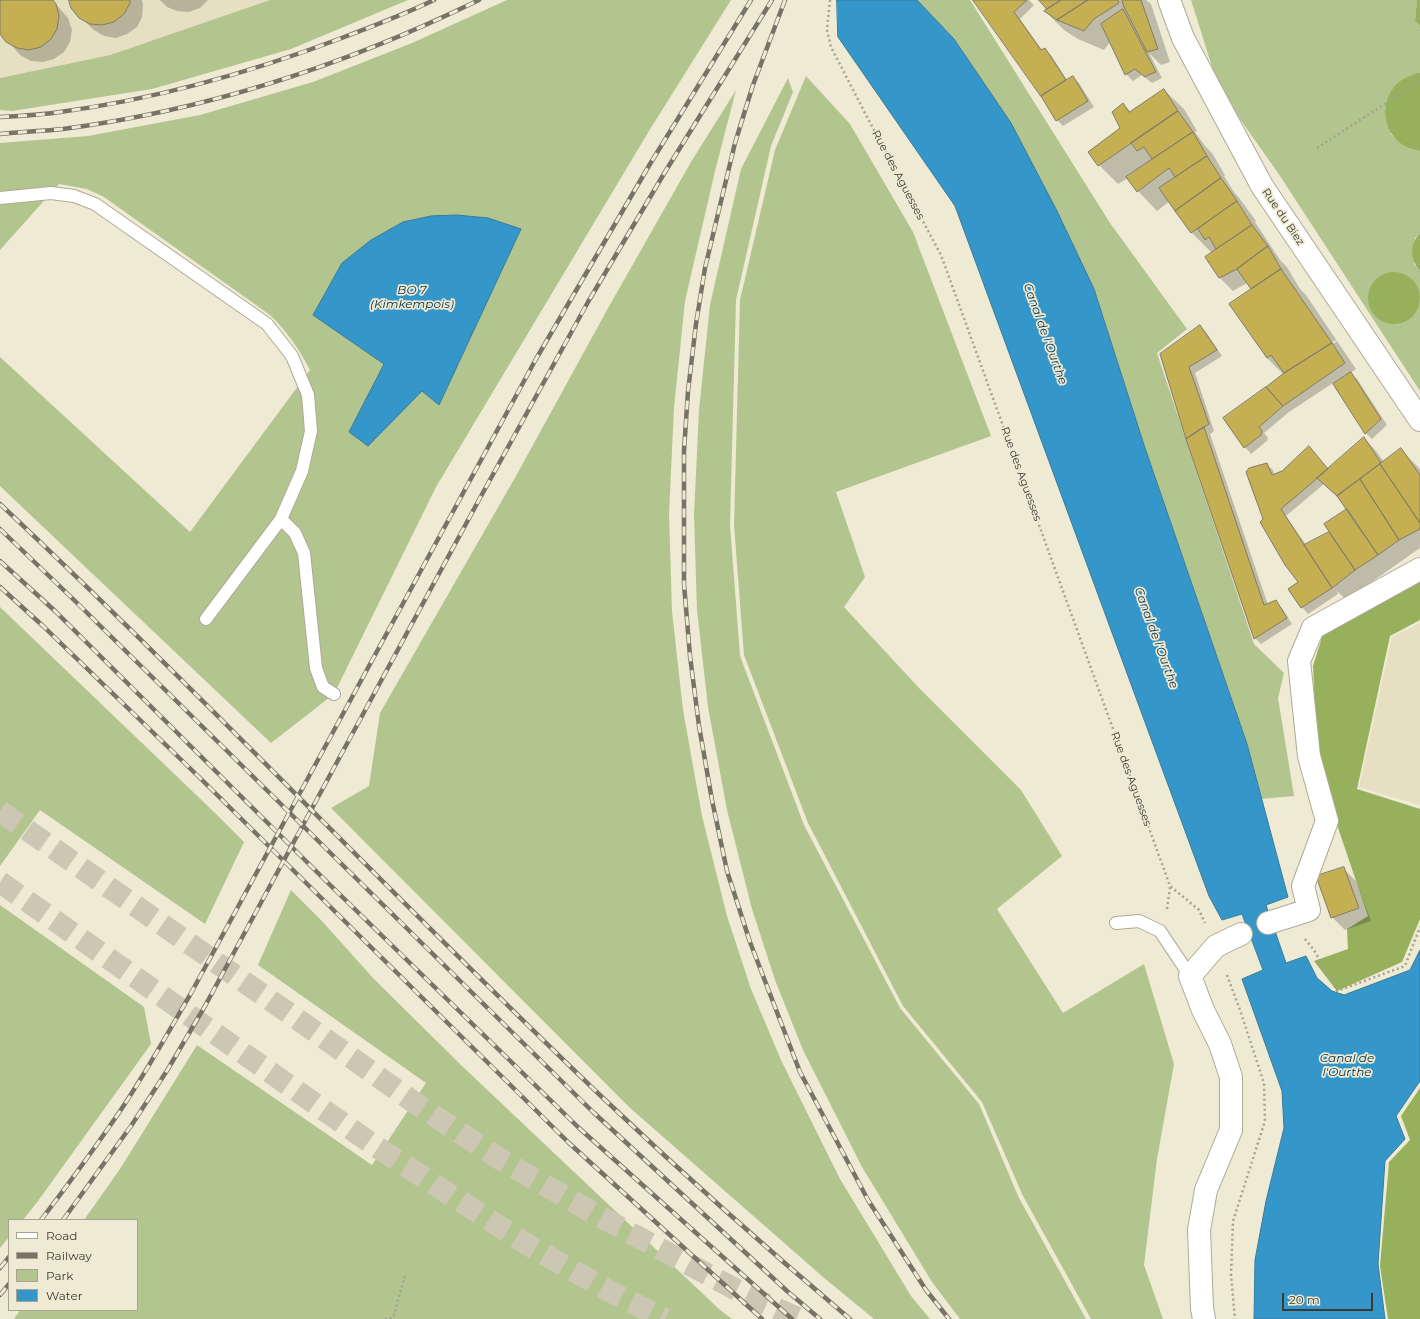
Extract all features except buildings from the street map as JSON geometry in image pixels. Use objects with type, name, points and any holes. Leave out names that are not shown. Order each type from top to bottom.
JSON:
[{"type":"street","name":"Rue du Biez","points":[[1169,0],[1183,38],[1262,186],[1420,420]]},
{"type":"street","points":[[1278,920],[1309,910],[1303,886],[1327,821],[1309,756],[1299,661],[1313,628],[1420,569]]},
{"type":"street","points":[[1204,1319],[1202,1308],[1199,1230],[1206,1190],[1231,1130],[1231,1077],[1220,1044],[1190,976],[1216,946],[1241,934]]},
{"type":"lane","points":[[0,198],[51,193],[74,196],[95,204],[267,324],[292,356],[308,395],[311,432],[302,471],[281,519],[206,619]]},
{"type":"lane","points":[[281,519],[295,533],[304,553],[316,668],[323,688],[334,694]]},
{"type":"lane","points":[[1116,923],[1139,921],[1160,931],[1190,976]]},
{"type":"path","name":"Rue des Aguesses","points":[[830,0],[827,30],[831,47],[941,255],[1170,886],[1199,910],[1216,946]]},
{"type":"path","points":[[1317,148],[1420,81]]},
{"type":"path","points":[[1278,920],[1314,950],[1337,991],[1405,966],[1420,927]]},
{"type":"path","points":[[386,1319],[393,1318],[405,1276]]},
{"type":"shaded area","points":[[0,0],[270,0],[110,55],[0,78]]},
{"type":"shaded area","points":[[1420,623],[1420,805],[1359,787],[1392,637]]},
{"type":"green space","points":[[270,0],[408,0],[291,49],[152,89],[12,111],[0,110],[0,78],[110,55]]},
{"type":"green space","points":[[507,0],[731,0],[649,131],[436,487],[334,694],[271,743],[0,486],[0,357],[190,532],[310,370],[302,355],[282,327],[270,315],[104,197],[87,189],[59,184],[0,250],[0,143],[88,136],[200,115],[313,82],[412,43]]},
{"type":"green space","points":[[917,0],[970,0],[1110,223],[1187,329],[1157,353],[1254,644],[1284,673],[1278,698],[1294,796],[1260,799],[1247,744],[1145,448],[1094,289],[974,70],[954,39]]},
{"type":"green space","points":[[1191,0],[1417,0],[1415,21],[1420,26],[1420,73],[1418,73],[1391,134],[1407,148],[1420,151],[1420,233],[1415,238],[1414,264],[1420,271],[1420,391],[1280,176],[1219,89]]},
{"type":"green space","points":[[1417,0],[1420,0],[1420,26],[1415,21]]},
{"type":"green space","points":[[1420,73],[1420,151],[1409,148],[1400,143],[1393,136],[1388,127],[1386,117],[1388,97],[1394,87],[1401,80]]},
{"type":"green space","points":[[806,76],[850,124],[913,232],[991,436],[836,492],[865,577],[844,607],[919,688],[1021,790],[1062,856],[997,909],[1063,1013],[1144,964],[1174,1064],[1157,1159],[1144,1265],[1163,1319],[1091,1319],[1023,1196],[982,1102],[903,1006],[808,823],[744,655],[734,525],[740,300],[775,150]]},
{"type":"green space","points":[[788,78],[793,92],[771,146],[736,300],[730,525],[740,656],[804,825],[900,1008],[979,1104],[1019,1198],[1086,1319],[960,1319],[932,1282],[862,1167],[803,1050],[775,980],[752,909],[727,810],[708,707],[697,610],[694,515],[699,410],[710,305],[741,169]]},
{"type":"green space","points":[[736,90],[715,171],[685,301],[674,408],[669,514],[672,611],[683,710],[702,816],[727,916],[751,989],[781,1060],[840,1179],[911,1296],[930,1319],[874,1319],[823,1277],[629,1107],[331,808],[369,786],[380,713],[516,476],[607,310],[691,162]]},
{"type":"green space","points":[[1420,233],[1420,271],[1414,262],[1412,252],[1414,242]]},
{"type":"green space","points":[[1394,272],[1404,274],[1412,280],[1418,288],[1420,298],[1418,308],[1412,316],[1404,322],[1394,324],[1384,322],[1376,316],[1370,308],[1368,298],[1370,288],[1376,280],[1384,274]]},
{"type":"green space","points":[[1420,582],[1420,620],[1390,636],[1357,789],[1420,809],[1420,919],[1402,962],[1337,991],[1314,961],[1348,949],[1347,929],[1368,916],[1335,819],[1317,753],[1313,666],[1323,634]]},
{"type":"green space","points":[[0,607],[244,842],[205,924],[40,810],[0,866]]},
{"type":"green space","points":[[291,890],[321,920],[373,978],[462,1066],[719,1309],[732,1319],[14,1319],[19,1311],[138,1311],[138,1219],[85,1219],[120,1169],[197,1045],[372,1165],[426,1083],[258,965]]},
{"type":"green space","points":[[0,905],[144,1007],[151,1044],[24,1219],[8,1219],[8,1238],[0,1248]]},
{"type":"green space","points":[[1420,1088],[1420,1319],[1388,1319],[1380,1266],[1389,1162],[1410,1140],[1401,1116]]},
{"type":"water","name":"Canal de l'Ourthe","points":[[837,0],[917,0],[954,39],[1011,123],[1057,211],[1094,289],[1145,448],[1247,744],[1288,897],[1266,905],[1286,963],[1306,956],[1317,978],[1332,991],[1344,995],[1410,970],[1420,950],[1420,1081],[1396,1116],[1405,1139],[1385,1161],[1378,1264],[1385,1319],[1254,1319],[1255,1260],[1266,1201],[1284,1128],[1282,1091],[1242,979],[1263,970],[1242,914],[1222,920],[1209,896],[955,206],[838,37]]},
{"type":"water","name":"BO 7 (Kimkempois)","points":[[457,215],[488,218],[521,229],[439,405],[422,391],[368,446],[349,432],[384,364],[313,315],[342,263],[371,240],[403,222],[431,216]]},
{"type":"tunnel","points":[[0,811],[415,1103],[503,1161],[597,1215],[748,1296],[800,1319]]},
{"type":"tunnel","points":[[0,882],[375,1146],[528,1245],[611,1292],[665,1319]]},
{"type":"railway","points":[[0,117],[45,114],[96,107],[167,92],[236,74],[271,63],[387,21],[434,0]]},
{"type":"railway","points":[[0,134],[63,129],[117,121],[224,97],[328,64],[429,23],[479,0]]},
{"type":"railway","points":[[42,1219],[79,1169],[136,1087],[190,995],[536,359],[650,164],[751,0]]},
{"type":"railway","points":[[64,1219],[131,1126],[168,1069],[205,1006],[480,498],[588,302],[665,172],[772,0]]},
{"type":"railway","points":[[785,0],[753,85],[735,143],[705,268],[696,324],[688,391],[684,451],[684,584],[690,656],[699,726],[712,800],[727,871],[750,942],[800,1072],[868,1200],[926,1290],[949,1319]]},
{"type":"railway","points":[[0,504],[77,577],[603,1098],[725,1210],[850,1319]]},
{"type":"railway","points":[[0,529],[72,598],[593,1112],[787,1291],[820,1319]]},
{"type":"railway","points":[[0,561],[55,611],[327,882],[579,1128],[792,1319]]},
{"type":"railway","points":[[0,587],[43,626],[200,778],[569,1143],[762,1319]]},
{"type":"railway","points":[[0,1268],[8,1258]]},
{"type":"railway","points":[[0,1295],[8,1285]]}]
